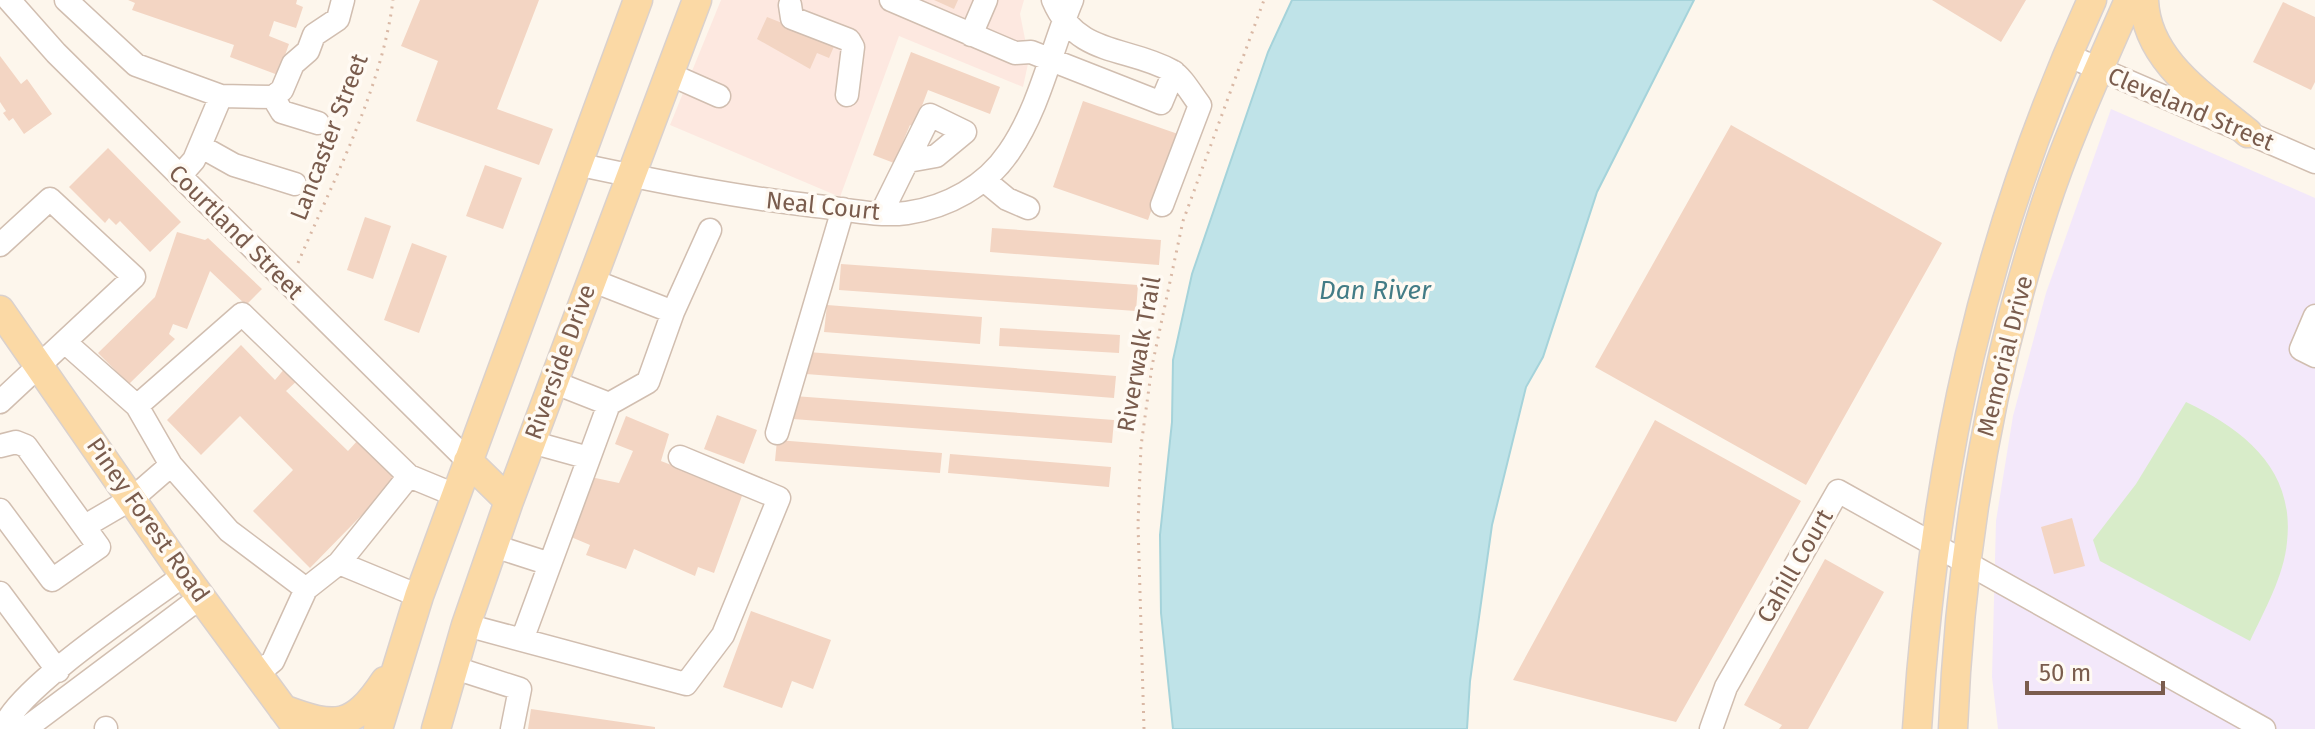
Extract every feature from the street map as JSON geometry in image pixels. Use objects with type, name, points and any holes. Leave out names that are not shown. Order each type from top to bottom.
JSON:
[{"type":"main road","points":[[378,729],[419,596],[455,495],[638,0]]},
{"type":"main road","name":"Riverside Drive","points":[[436,729],[452,667],[509,501],[667,73],[697,0]]},
{"type":"main road","name":"Memorial Drive","points":[[1917,729],[1933,545],[1948,446],[1980,309],[2016,187],[2067,55],[2092,0]]},
{"type":"main road","name":"Memorial Drive","points":[[1953,729],[1964,563],[1983,442],[2019,293],[2045,207],[2129,0]]},
{"type":"main road","points":[[2144,0],[2149,29],[2176,73],[2248,133]]},
{"type":"main road","name":"Piney Forest Road","points":[[0,310],[192,586],[291,719]]},
{"type":"main road","points":[[468,461],[509,501]]},
{"type":"main road","points":[[291,719],[338,726],[355,718],[372,701],[401,656]]},
{"type":"street","name":"Courtland Street","points":[[9,0],[56,53],[468,461]]},
{"type":"street","points":[[66,0],[136,65],[221,96],[273,97],[282,90],[293,64],[308,51],[314,35],[338,19],[343,0]]},
{"type":"street","points":[[891,0],[1015,53],[1031,52],[1161,103],[1174,72]]},
{"type":"street","points":[[971,35],[986,0]]},
{"type":"street","points":[[1053,0],[1063,22],[1096,45],[1174,72],[1200,105],[1162,205]]},
{"type":"street","name":"Neal Court","points":[[576,164],[730,195],[881,214],[934,207],[958,198],[984,180],[1017,138],[1072,0]]},
{"type":"street","points":[[790,5],[792,18],[849,40],[853,47],[847,95]]},
{"type":"street","points":[[1085,75],[1096,45]]},
{"type":"street","name":"Cleveland Street","points":[[2067,55],[2315,162]]},
{"type":"street","points":[[667,73],[719,96]]},
{"type":"street","points":[[180,176],[194,160],[221,96]]},
{"type":"street","points":[[273,97],[282,112],[318,123]]},
{"type":"street","points":[[200,146],[234,165],[295,184]]},
{"type":"street","points":[[881,214],[908,161]]},
{"type":"street","points":[[984,180],[1007,199],[1028,208]]},
{"type":"street","points":[[0,245],[50,199],[134,277],[0,402]]},
{"type":"street","points":[[777,433],[843,209]]},
{"type":"street","points":[[522,640],[609,404],[648,382],[673,312],[710,230]]},
{"type":"street","points":[[591,280],[673,312]]},
{"type":"street","points":[[137,406],[242,314],[409,476],[455,495]]},
{"type":"street","points":[[2315,316],[2301,349],[2315,356]]},
{"type":"street","points":[[66,343],[137,406],[171,465],[229,531],[306,589]]},
{"type":"street","points":[[553,382],[609,404]]},
{"type":"street","points":[[0,446],[16,442],[32,453],[99,547],[52,580],[0,510]]},
{"type":"street","points":[[531,442],[589,458]]},
{"type":"street","points":[[466,625],[686,684],[723,635],[779,498],[680,457]]},
{"type":"street","points":[[85,526],[133,498],[171,465]]},
{"type":"street","points":[[257,674],[273,661],[306,589],[339,563],[409,476]]},
{"type":"street","name":"Cahill Court","points":[[1711,729],[1726,687],[1838,491],[2264,729]]},
{"type":"street","points":[[494,546],[550,564]]},
{"type":"street","points":[[339,563],[419,596]]},
{"type":"street","points":[[3,729],[6,720],[35,688],[192,586]]},
{"type":"street","points":[[25,729],[192,586]]},
{"type":"street","points":[[0,593],[58,671]]},
{"type":"street","points":[[452,667],[520,689],[512,729]]},
{"type":"path","name":"Lancaster Street","points":[[289,284],[356,126],[386,34],[393,0]]},
{"type":"path","name":"Riverwalk Trail","points":[[1144,729],[1138,524],[1141,446],[1152,366],[1183,221],[1264,0]]},
{"type":"shaded area","points":[[721,0],[1024,0],[1020,14],[1029,59],[1023,87],[899,36],[840,197],[670,125]]},
{"type":"shaded area","points":[[2111,109],[2315,198],[2315,729],[1998,729],[1992,677],[1996,521],[2013,416],[2046,293]]},
{"type":"green space","points":[[2186,402],[2208,413],[2246,440],[2274,473],[2283,494],[2287,516],[2285,555],[2273,593],[2250,641],[2100,561],[2093,540],[2136,484]]},
{"type":"water","name":"Dan River","points":[[1292,0],[1694,0],[1597,192],[1543,357],[1526,387],[1492,525],[1470,681],[1467,729],[1173,729],[1161,613],[1160,535],[1172,422],[1173,360],[1192,274],[1268,52]]},
{"type":"building","points":[[128,0],[297,0],[296,4],[303,7],[296,28],[274,21],[269,36],[289,44],[278,75],[230,57],[234,45],[132,10],[135,3]]},
{"type":"building","points":[[420,0],[539,0],[497,109],[553,129],[539,165],[416,121],[438,61],[401,46]]},
{"type":"building","points":[[934,0],[958,0],[954,9]]},
{"type":"building","points":[[1932,0],[2026,0],[2001,42]]},
{"type":"building","points":[[2283,2],[2315,17],[2315,82],[2311,90],[2253,62]]},
{"type":"building","points":[[767,17],[835,44],[829,58],[817,53],[810,69],[757,39]]},
{"type":"building","points":[[911,52],[1000,87],[990,114],[928,90],[914,127],[910,125],[894,163],[873,155]]},
{"type":"building","points":[[0,56],[21,84],[27,79],[52,114],[24,134],[13,118],[9,121],[3,113],[6,111],[0,102]]},
{"type":"building","points":[[1083,101],[1178,134],[1148,220],[1053,187]]},
{"type":"building","points":[[1731,125],[1942,243],[1806,485],[1595,367]]},
{"type":"building","points":[[108,148],[181,222],[150,252],[120,221],[116,225],[109,218],[105,223],[69,187]]},
{"type":"building","points":[[485,165],[522,178],[503,229],[466,216]]},
{"type":"building","points":[[365,217],[391,226],[373,279],[347,270]]},
{"type":"building","points":[[992,228],[1161,240],[1159,265],[990,252]]},
{"type":"building","points":[[177,232],[205,240],[208,238],[262,289],[246,305],[210,271],[187,329],[173,324],[169,334],[175,339],[129,384],[98,353],[155,297]]},
{"type":"building","points":[[412,243],[447,256],[419,333],[384,320]]},
{"type":"building","points":[[841,264],[1138,285],[1136,311],[839,290]]},
{"type":"building","points":[[827,305],[982,317],[980,344],[824,332]]},
{"type":"building","points":[[1000,328],[1120,335],[1119,353],[999,346]]},
{"type":"building","points":[[241,345],[275,380],[286,367],[299,379],[286,391],[348,451],[358,440],[398,478],[310,568],[253,511],[293,470],[240,416],[201,455],[167,420]]},
{"type":"building","points":[[808,352],[1116,376],[1114,398],[806,374]]},
{"type":"building","points":[[794,396],[1114,420],[1112,443],[793,419]]},
{"type":"building","points":[[717,415],[757,430],[744,464],[704,449]]},
{"type":"building","points":[[626,416],[669,434],[661,461],[743,493],[714,573],[698,567],[695,576],[634,549],[626,569],[586,555],[590,545],[571,537],[586,476],[619,483],[633,451],[615,444]]},
{"type":"building","points":[[1655,420],[1801,501],[1676,722],[1513,680]]},
{"type":"building","points":[[777,440],[942,453],[940,473],[775,461]]},
{"type":"building","points":[[950,454],[1111,467],[1109,487],[948,473]]},
{"type":"building","points":[[2072,518],[2085,566],[2054,574],[2041,527]]},
{"type":"building","points":[[1825,559],[1884,592],[1808,729],[1779,729],[1782,725],[1744,705]]},
{"type":"building","points":[[751,611],[831,640],[813,689],[792,681],[782,708],[723,687]]},
{"type":"building","points":[[531,709],[655,727],[655,729],[528,729]]}]
